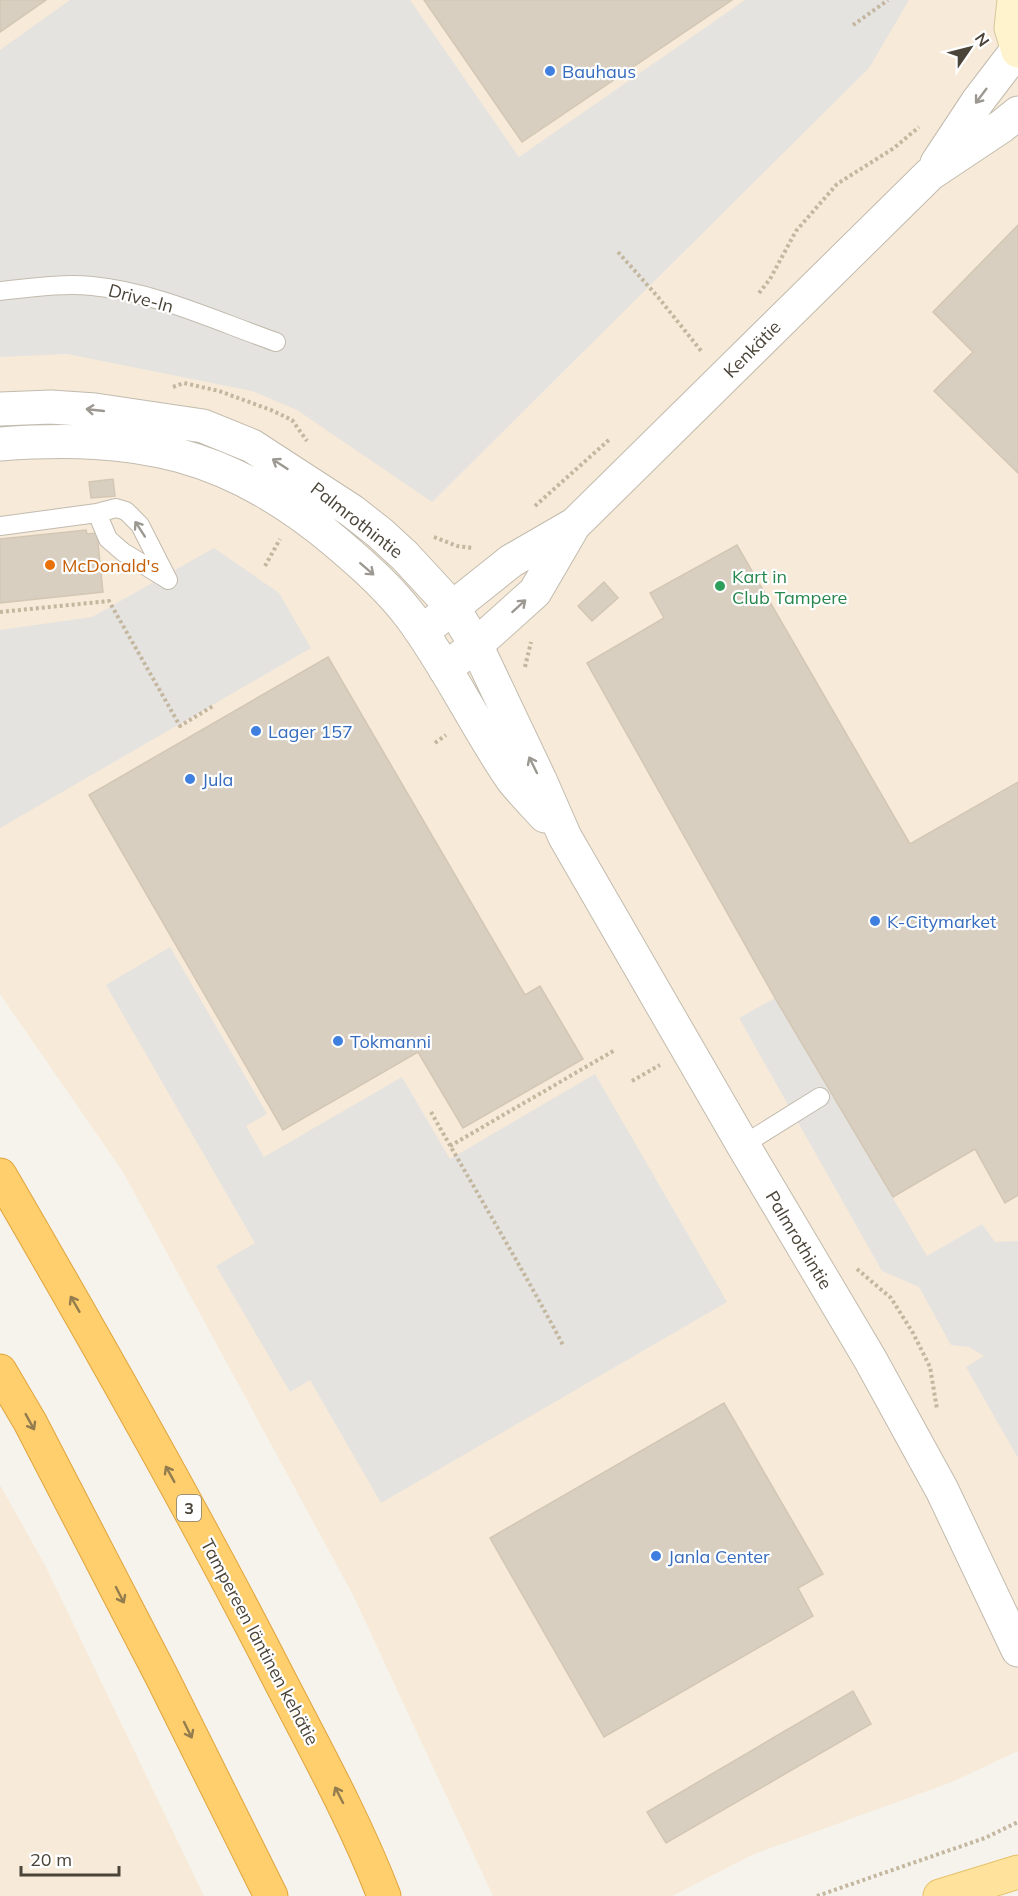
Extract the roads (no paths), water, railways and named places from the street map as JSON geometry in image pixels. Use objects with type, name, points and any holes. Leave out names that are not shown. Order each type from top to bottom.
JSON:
[{"type":"highway","name":"Tampereen läntinen kehätie","points":[[0,1175],[112,1368],[238,1599],[366,1847],[384,1896]]},
{"type":"highway","points":[[0,1371],[30,1422],[162,1677],[271,1896]]},
{"type":"highway","points":[[366,1847],[392,1896]]},
{"type":"main road","points":[[1014,0],[1011,28],[1018,51]]},
{"type":"main road","points":[[940,1896],[1018,1872]]},
{"type":"street","name":"Kenkätie","points":[[930,174],[978,101],[1018,51]]},
{"type":"street","name":"Kenkätie","points":[[422,632],[511,561],[575,524],[930,174],[1018,113]]},
{"type":"street","name":"Palmrothintie","points":[[0,409],[51,407],[95,410],[203,426],[252,446],[380,533],[453,608],[476,645],[565,837],[870,1359],[937,1480],[1018,1650]]},
{"type":"street","name":"Palmrothintie","points":[[0,444],[45,440],[127,444],[192,458],[235,475],[297,512],[374,574],[395,597],[422,632],[513,780],[565,837]]},
{"type":"street","name":"Kenkätie","points":[[445,669],[476,645],[535,592],[575,524]]},
{"type":"lane","name":"Drive-In","points":[[0,291],[54,285],[82,285],[144,295],[276,342]]},
{"type":"lane","points":[[0,526],[97,513],[116,508],[126,511],[140,525],[168,580],[123,552],[108,539],[97,513]]},
{"type":"lane","points":[[743,1145],[820,1097]]},
{"type":"place","name":"Bauhaus","points":[[550,71]]},
{"type":"place","name":"McDonald's","points":[[50,565]]},
{"type":"place","name":"Kart in Club Tampere","points":[[720,586]]},
{"type":"place","name":"Lager 157","points":[[256,731]]},
{"type":"place","name":"Jula","points":[[190,779]]},
{"type":"place","name":"K-Citymarket","points":[[875,921]]},
{"type":"place","name":"Tokmanni","points":[[338,1041]]},
{"type":"place","name":"Janla Center","points":[[656,1556]]}]
